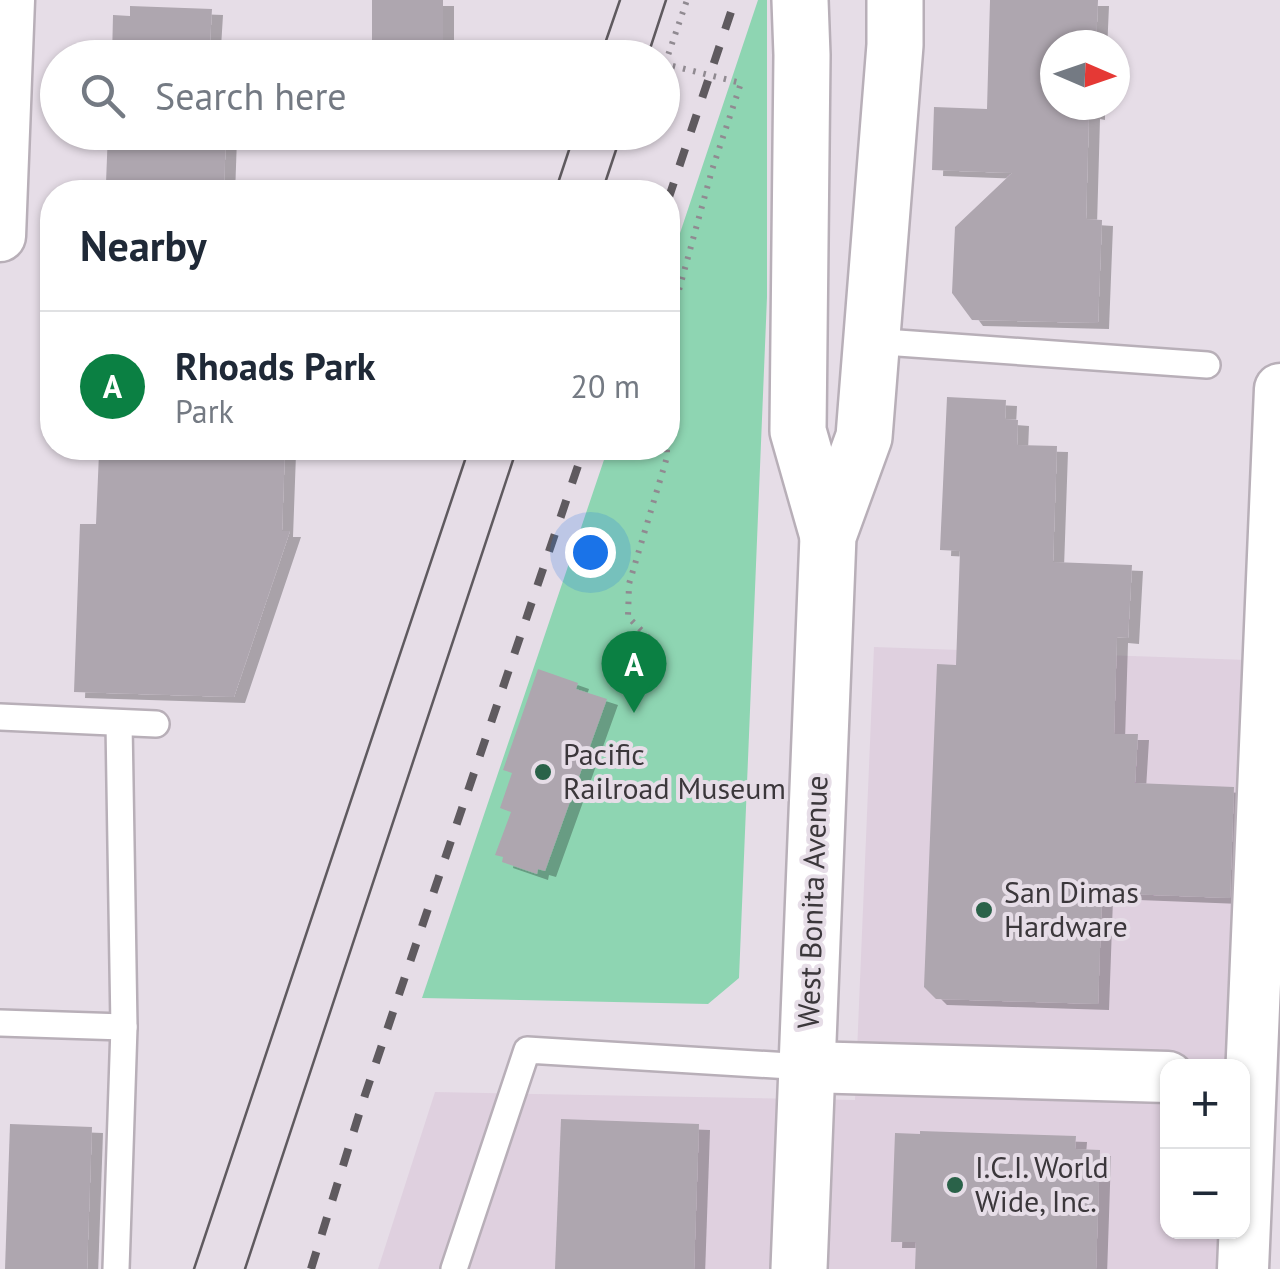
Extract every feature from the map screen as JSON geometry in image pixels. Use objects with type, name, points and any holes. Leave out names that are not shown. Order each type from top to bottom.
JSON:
[{"type":"main road","name":"West Bonita Avenue","points":[[800,0],[798,431],[828,536]]},
{"type":"main road","name":"West Bonita Avenue","points":[[799,1269],[828,536],[864,437],[892,88],[895,0]]},
{"type":"street","points":[[0,236],[9,0]]},
{"type":"street","points":[[1243,1269],[1258,1080],[1280,389]]},
{"type":"street","points":[[806,1067],[1160,1077]]},
{"type":"lane","points":[[870,341],[1207,364]]},
{"type":"lane","points":[[0,717],[156,724]]},
{"type":"lane","points":[[116,1269],[124,1027],[120,723]]},
{"type":"lane","points":[[0,1022],[124,1027]]},
{"type":"lane","points":[[454,1269],[526,1050],[806,1067]]},
{"type":"path","points":[[673,40],[686,0]]},
{"type":"path","points":[[680,68],[741,83],[680,286]]},
{"type":"path","points":[[632,687],[649,638],[628,617],[630,584],[666,460]]},
{"type":"shaded area","points":[[874,647],[1248,660],[1239,1059],[1160,1059],[1160,1239],[1236,1239],[1235,1269],[378,1269],[435,1092],[855,1100]]},
{"type":"green space","points":[[758,0],[767,0],[767,297],[739,978],[708,1004],[422,998],[604,460],[680,460],[680,233]]},
{"type":"building","points":[[372,0],[443,0],[443,40],[372,40]]},
{"type":"building","points":[[990,0],[1098,0],[1097,30],[1040,30],[1040,120],[1089,120],[1086,219],[1102,220],[1098,323],[972,320],[952,293],[955,227],[1012,173],[932,170],[934,107],[987,109]]},
{"type":"building","points":[[130,6],[212,9],[210,40],[112,40],[113,15],[130,16]]},
{"type":"building","points":[[107,150],[225,150],[224,180],[106,180]]},
{"type":"building","points":[[947,397],[1006,400],[1005,419],[1018,420],[1017,445],[1057,446],[1053,562],[1132,565],[1128,638],[1117,637],[1114,734],[1138,734],[1135,783],[1234,787],[1230,898],[1102,893],[1098,1004],[936,999],[924,987],[937,664],[956,665],[960,551],[940,550]]},
{"type":"building","points":[[99,460],[285,460],[282,531],[290,531],[234,697],[74,692],[80,524],[96,524]]},
{"type":"building","name":"Pacific Railroad Museum","points":[[538,669],[578,683],[576,689],[607,699],[545,871],[538,869],[537,874],[502,862],[503,857],[495,855],[511,812],[500,808],[512,773],[503,770]]},
{"type":"building","points":[[561,1119],[699,1124],[694,1269],[555,1269]]},
{"type":"building","points":[[10,1124],[92,1127],[87,1269],[5,1269]]},
{"type":"building","points":[[895,1133],[1076,1136],[1075,1149],[1100,1150],[1096,1269],[915,1269],[916,1242],[891,1242]]},
{"type":"tram line","points":[[606,40],[620,0]]},
{"type":"tram line","points":[[653,40],[666,0]]},
{"type":"tram line","points":[[559,180],[569,150]]},
{"type":"tram line","points":[[606,180],[616,150]]},
{"type":"tram line","points":[[194,1269],[465,460]]},
{"type":"tram line","points":[[245,1269],[513,460]]},
{"type":"railway","points":[[675,180],[735,0]]},
{"type":"railway","points":[[311,1269],[365,1095],[580,460]]},
{"type":"place","name":"Rhoads Park","points":[[634,713]]},
{"type":"place","name":"Pacific Railroad Museum","points":[[543,772]]},
{"type":"place","name":"San Dimas Hardware","points":[[984,910]]},
{"type":"place","name":"I.C.I. World Wide, Inc.","points":[[955,1185]]}]
